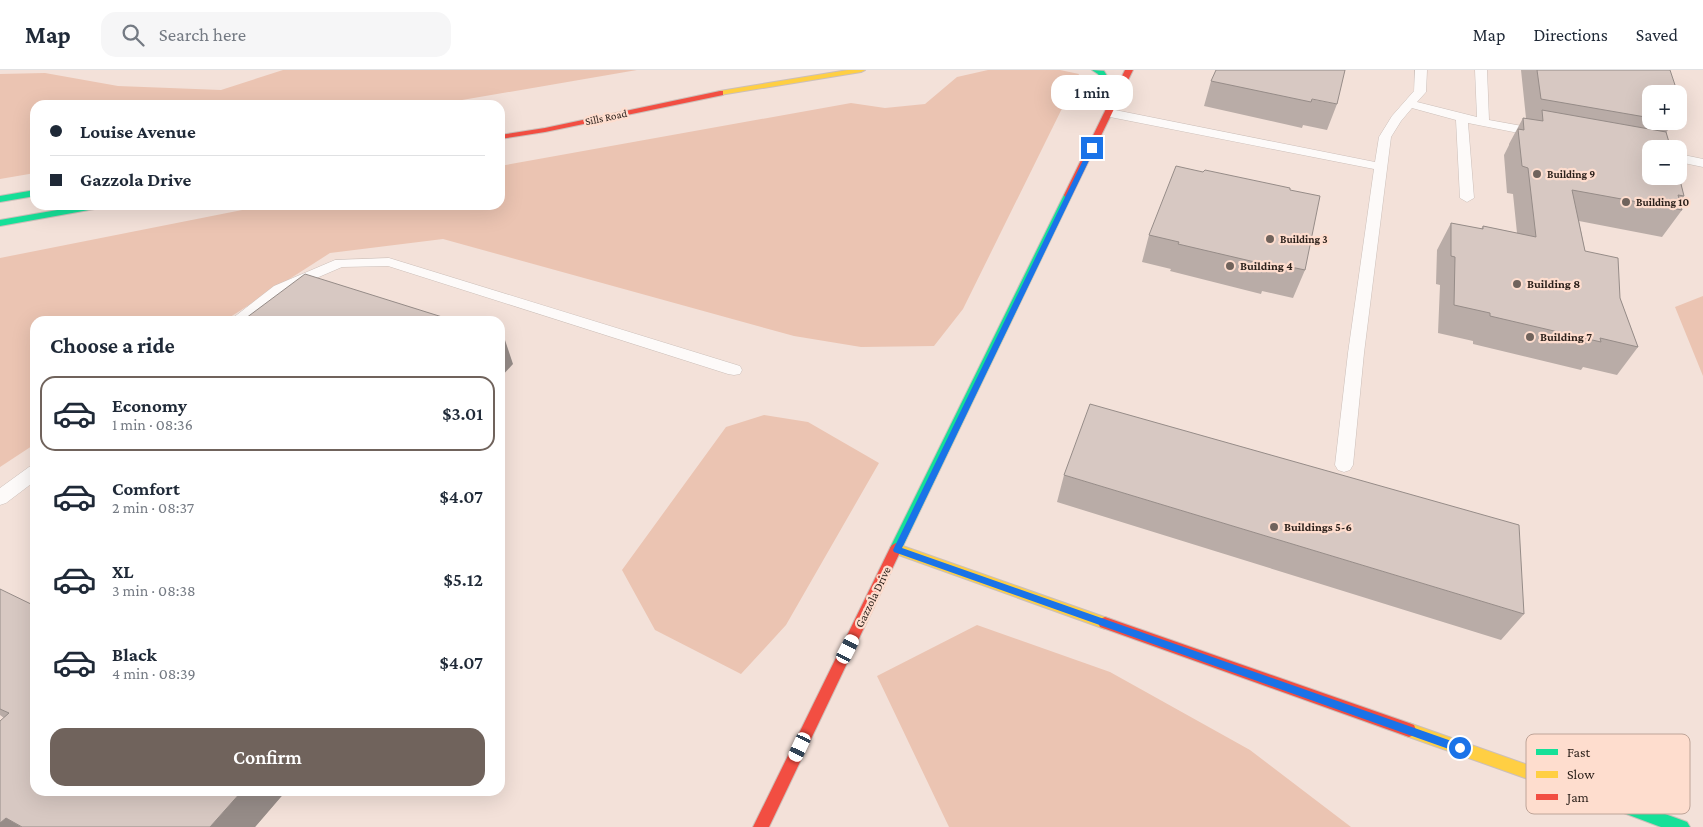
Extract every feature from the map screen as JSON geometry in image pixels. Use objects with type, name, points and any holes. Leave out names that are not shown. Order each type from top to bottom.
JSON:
[{"type":"street","name":"Sills Road","points":[[505,136],[545,130],[712,94],[860,70]]},
{"type":"street","points":[[1096,70],[1101,73],[1116,97]]},
{"type":"street","name":"Gazzola Drive","points":[[761,827],[1110,113],[1129,70]]},
{"type":"street","name":"Sills Road","points":[[598,106],[712,94]]},
{"type":"street","points":[[0,199],[30,195]]},
{"type":"street","points":[[0,222],[71,210]]},
{"type":"street","points":[[897,550],[1526,772]]},
{"type":"street","points":[[1645,814],[1682,827]]},
{"type":"lane","points":[[1344,465],[1356,353],[1385,137],[1389,128],[1420,92],[1421,70]]},
{"type":"lane","points":[[1481,70],[1484,123]]},
{"type":"lane","points":[[1410,104],[1484,123],[1549,135]]},
{"type":"lane","points":[[1110,113],[1381,166]]},
{"type":"lane","points":[[1462,118],[1467,198]]},
{"type":"lane","points":[[1687,160],[1703,163]]},
{"type":"lane","points":[[244,316],[279,289],[340,263],[389,262],[734,370]]},
{"type":"lane","points":[[0,498],[30,476]]},
{"type":"shaded area","points":[[283,70],[637,70],[462,100],[30,100],[30,174],[0,179],[0,74],[45,73],[118,86],[221,90]]},
{"type":"shaded area","points":[[988,70],[1060,70],[1079,74],[963,309],[934,346],[861,347],[794,336],[443,239],[330,253],[232,316],[30,316],[30,447],[0,467],[0,258],[242,210],[505,210],[505,165],[851,103],[885,108],[925,104],[957,77]]},
{"type":"shaded area","points":[[1703,296],[1703,376],[1675,307]]},
{"type":"shaded area","points":[[764,415],[808,422],[879,463],[786,625],[741,674],[655,630],[622,570],[726,427]]},
{"type":"shaded area","points":[[977,625],[1110,672],[1250,750],[1351,827],[949,827],[877,676]]},
{"type":"building","points":[[1216,70],[1345,70],[1337,104],[1312,99],[1311,102],[1211,81]]},
{"type":"building","points":[[1537,70],[1670,70],[1675,85],[1642,85],[1642,116],[1541,99]]},
{"type":"building","points":[[1542,110],[1642,128],[1642,130],[1666,132],[1668,140],[1642,140],[1642,185],[1681,185],[1684,196],[1678,195],[1682,210],[1572,190],[1585,251],[1618,258],[1620,298],[1638,347],[1600,338],[1601,342],[1490,316],[1490,313],[1454,305],[1455,257],[1451,256],[1451,223],[1483,229],[1483,226],[1536,237],[1528,168],[1522,166],[1518,129],[1524,130],[1523,118],[1543,121]]},
{"type":"building","points":[[1176,166],[1203,172],[1205,170],[1320,196],[1305,270],[1272,263],[1272,266],[1178,244],[1179,242],[1149,235]]},
{"type":"building","points":[[305,274],[439,316],[249,316]]},
{"type":"building","points":[[1090,404],[1519,525],[1524,614],[1064,475]]},
{"type":"building","points":[[0,589],[30,604],[30,796],[238,796],[210,827],[22,827],[6,818],[0,823],[0,721],[9,713],[0,709]]},
{"type":"traffic: fast","points":[[1096,70],[1101,73],[1116,97]]},
{"type":"traffic: fast","points":[[0,199],[30,194]]},
{"type":"traffic: fast","points":[[896,548],[1068,195]]},
{"type":"traffic: fast","points":[[0,223],[72,210]]},
{"type":"traffic: fast","points":[[1646,814],[1682,827]]},
{"type":"traffic: slow","points":[[720,93],[861,70]]},
{"type":"traffic: slow","points":[[897,549],[1105,623]]},
{"type":"traffic: slow","points":[[1409,730],[1526,771]]},
{"type":"traffic: jam","points":[[1068,195],[1129,70]]},
{"type":"traffic: jam","points":[[505,136],[545,130],[720,93]]},
{"type":"traffic: jam","points":[[761,827],[896,548]]},
{"type":"traffic: jam","points":[[1105,623],[1409,730]]},
{"type":"place","name":"Building 9","points":[[1537,174]]},
{"type":"place","name":"Building 10","points":[[1626,202]]},
{"type":"place","name":"Building 3","points":[[1270,239]]},
{"type":"place","name":"Building 4","points":[[1230,266]]},
{"type":"place","name":"Building 8","points":[[1517,284]]},
{"type":"place","name":"Building 7","points":[[1530,337]]},
{"type":"place","name":"Buildings 5-6","points":[[1274,527]]},
{"type":"route","points":[[1092,148],[897,550],[1460,748]]}]
